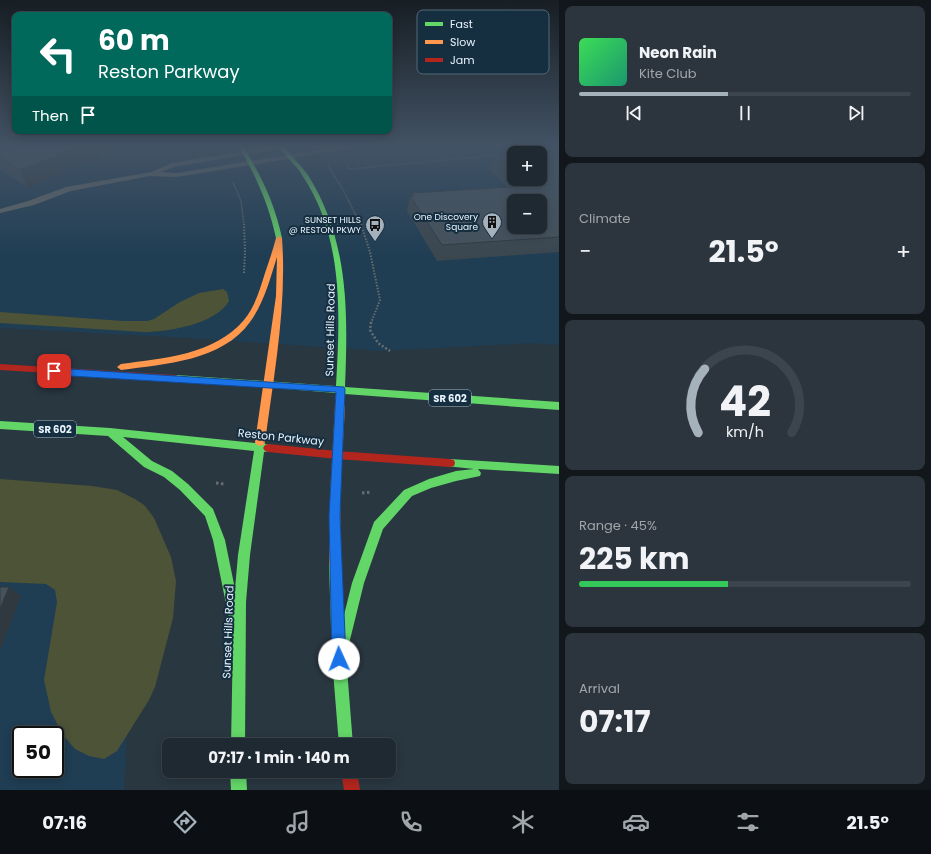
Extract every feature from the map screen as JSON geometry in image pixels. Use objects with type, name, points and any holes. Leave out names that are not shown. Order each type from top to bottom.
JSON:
[{"type":"main road","name":"Sunset Hills Road","points":[[238,738],[238,634],[244,557],[268,385],[281,270],[279,239],[266,191],[262,184]]},
{"type":"main road","name":"Sunset Hills Road","points":[[310,184],[324,210],[338,249],[343,280],[344,318],[334,516],[339,659],[345,738]]},
{"type":"main road","points":[[80,373],[206,352],[236,334],[246,322],[254,308],[279,239]]},
{"type":"main road","name":"SR 602","points":[[0,368],[341,389],[383,394],[559,406]]},
{"type":"main road","name":"Reston Parkway","points":[[0,425],[110,432],[337,455],[559,470]]},
{"type":"main road","points":[[110,432],[148,464],[168,474],[184,487],[209,513],[219,540],[238,634]]},
{"type":"main road","points":[[339,659],[363,568],[378,526],[408,494],[429,484],[456,476],[513,467]]},
{"type":"main road","points":[[238,778],[239,790]]},
{"type":"main road","points":[[350,778],[352,790]]},
{"type":"lane","points":[[0,211],[31,203],[69,189],[97,184]]},
{"type":"path","points":[[234,184],[243,214],[246,258],[243,280]]},
{"type":"path","points":[[339,184],[361,226],[370,252],[380,300],[372,318],[370,330],[378,343],[390,351]]},
{"type":"path","points":[[362,493],[376,492]]},
{"type":"shaded area","points":[[0,184],[507,184],[507,186],[547,186],[547,184],[559,184],[559,345],[532,343],[381,351],[188,338],[0,328]]},
{"type":"shaded area","points":[[0,524],[137,533],[124,790],[0,790]]},
{"type":"green space","points":[[223,289],[227,292],[229,301],[223,309],[214,316],[191,325],[154,332],[0,323],[0,312],[123,321],[147,321],[154,319],[180,302],[199,293]]},
{"type":"green space","points":[[0,479],[92,486],[117,490],[144,505],[154,518],[171,557],[176,581],[173,618],[155,687],[149,700],[117,751],[104,759],[89,756],[75,749],[64,736],[64,726],[58,726],[51,712],[44,680],[57,602],[55,590],[46,584],[0,582]]},
{"type":"building","points":[[547,184],[559,184],[559,237],[442,245],[410,196],[414,196],[412,193],[547,186]]},
{"type":"building","points":[[0,587],[9,587],[0,609]]},
{"type":"traffic: fast","points":[[261,184],[273,214],[279,238]]},
{"type":"traffic: fast","points":[[310,184],[321,203],[332,235],[339,268],[343,337],[340,406]]},
{"type":"traffic: fast","points":[[176,378],[559,406]]},
{"type":"traffic: fast","points":[[0,425],[110,432],[268,448]]},
{"type":"traffic: fast","points":[[110,432],[148,464],[168,474],[184,487],[209,513],[219,540],[238,634]]},
{"type":"traffic: fast","points":[[238,738],[240,602],[244,555],[260,442]]},
{"type":"traffic: fast","points":[[450,463],[559,470]]},
{"type":"traffic: fast","points":[[339,659],[358,583],[378,526],[408,493],[429,484],[456,476],[476,473]]},
{"type":"traffic: fast","points":[[335,565],[346,738]]},
{"type":"traffic: fast","points":[[238,778],[239,790]]},
{"type":"traffic: slow","points":[[260,442],[280,296],[281,267],[279,238]]},
{"type":"traffic: slow","points":[[121,367],[172,360],[189,356],[221,343],[235,333],[247,321],[258,302],[266,282],[279,239]]},
{"type":"traffic: slow","points":[[335,565],[335,496],[340,406]]},
{"type":"traffic: jam","points":[[0,367],[176,378]]},
{"type":"traffic: jam","points":[[268,448],[337,455],[450,463]]},
{"type":"traffic: jam","points":[[350,778],[352,790]]},
{"type":"place","name":"One Discovery Square","points":[[492,239]]},
{"type":"place","name":"SUNSET HILLS @ RESTON PKWY","points":[[375,242]]},
{"type":"route","points":[[54,371],[341,389],[334,516],[339,659]]}]
